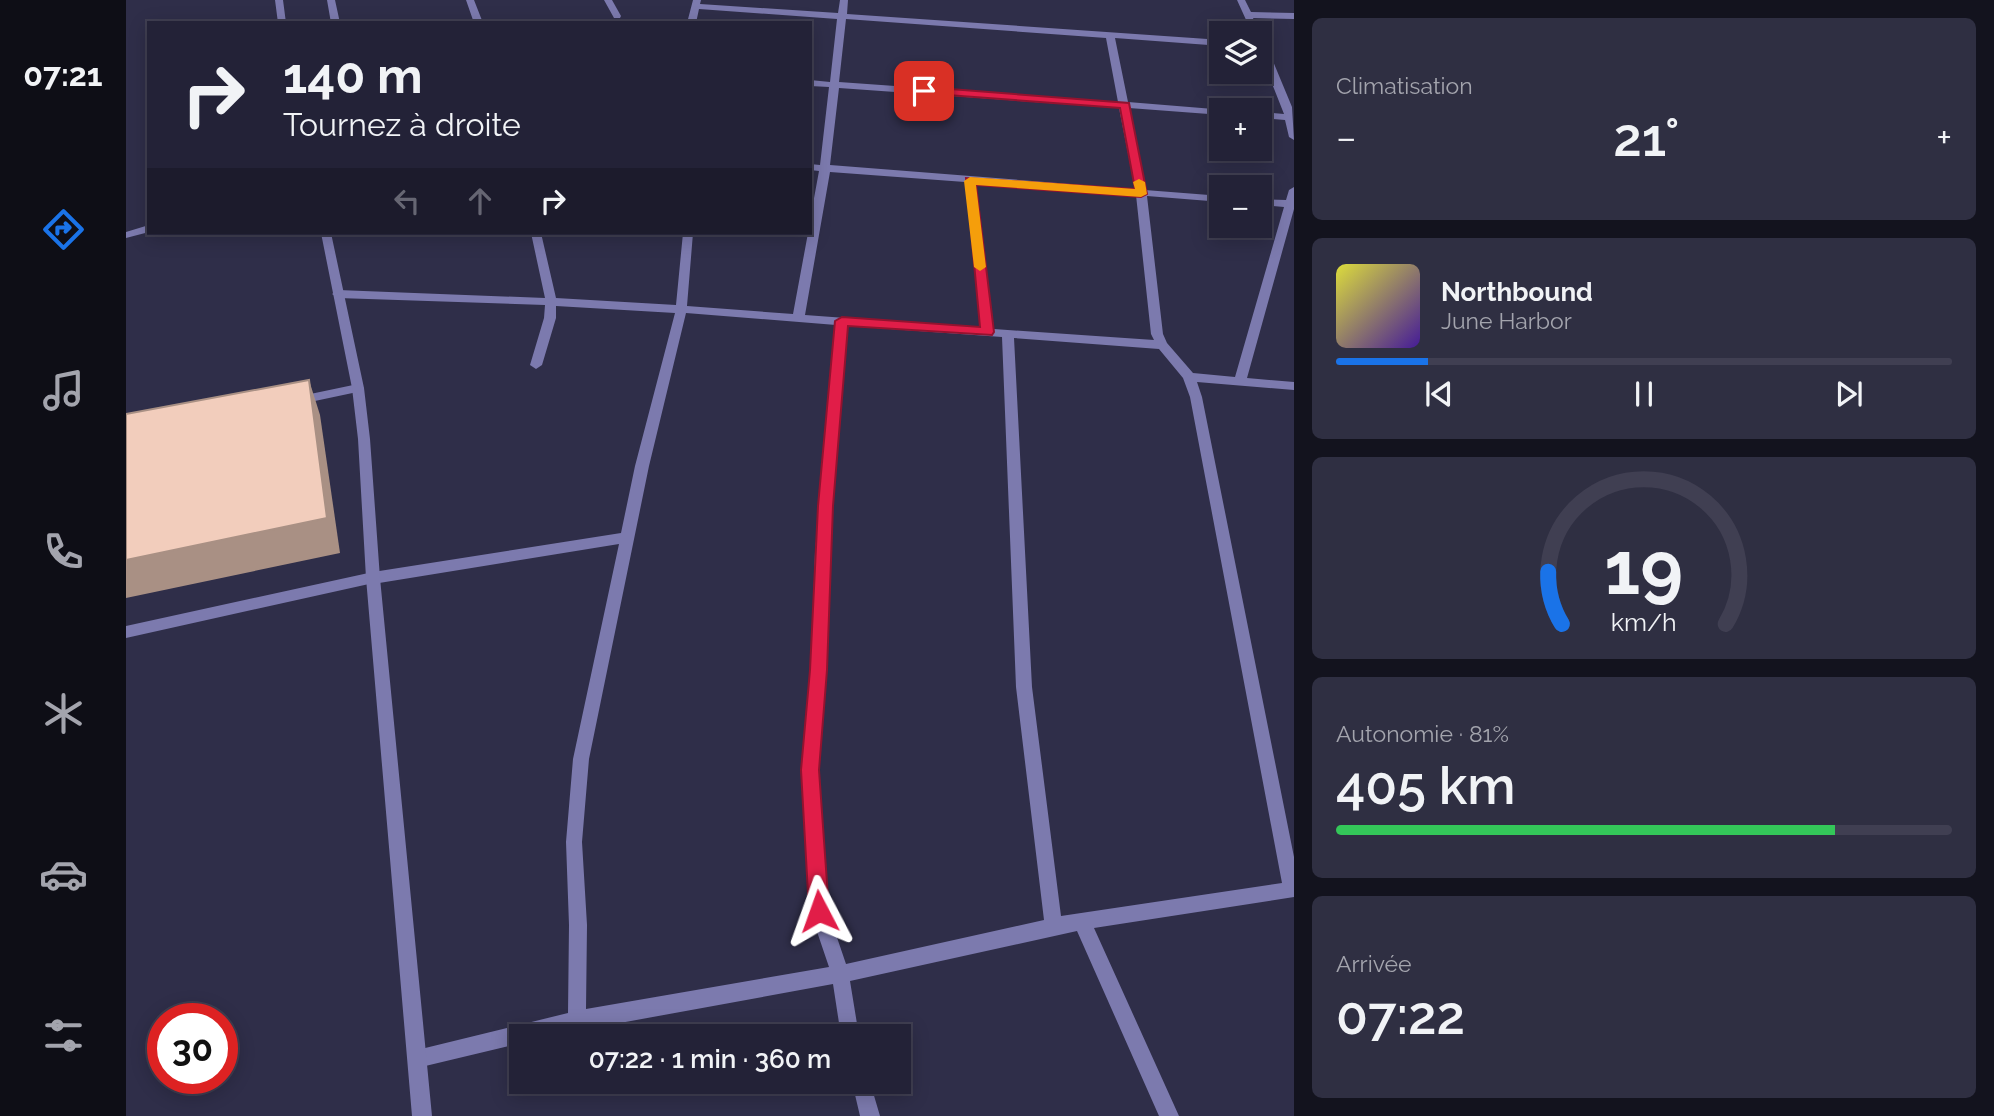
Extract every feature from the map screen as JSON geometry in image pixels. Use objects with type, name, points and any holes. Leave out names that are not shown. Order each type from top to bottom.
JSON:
[{"type":"street","points":[[279,0],[282,21]]},
{"type":"street","points":[[331,0],[336,21]]},
{"type":"street","points":[[470,0],[477,21]]},
{"type":"street","points":[[608,0],[617,16]]},
{"type":"street","points":[[797,319],[825,168],[844,0]]},
{"type":"street","points":[[1241,0],[1251,21]]},
{"type":"street","points":[[692,21],[696,3],[1209,42]]},
{"type":"street","points":[[1249,15],[1294,16]]},
{"type":"street","points":[[417,1059],[577,1020],[840,974],[1053,926],[1293,889],[1196,397],[1189,377],[1162,345],[1157,334],[1141,194],[1110,35]]},
{"type":"street","points":[[1272,70],[1290,109],[1294,137]]},
{"type":"street","points":[[812,83],[1209,111]]},
{"type":"street","points":[[1272,113],[1290,109]]},
{"type":"street","points":[[812,167],[1209,198]]},
{"type":"street","points":[[970,181],[988,332]]},
{"type":"street","points":[[1240,382],[1294,190]]},
{"type":"street","points":[[1272,203],[1291,204]]},
{"type":"street","points":[[126,235],[147,229]]},
{"type":"street","points":[[326,235],[358,388],[422,1116]]},
{"type":"street","points":[[536,235],[551,300],[536,365]]},
{"type":"street","points":[[577,1020],[578,925],[574,842],[576,794],[642,466],[681,310],[688,235]]},
{"type":"street","points":[[338,294],[551,300],[1162,345]]},
{"type":"street","points":[[842,321],[824,526],[819,670],[810,770],[819,911],[840,974],[848,1024]]},
{"type":"street","points":[[1009,334],[1024,687],[1053,926]]},
{"type":"street","points":[[1189,377],[1294,386]]},
{"type":"street","points":[[276,404],[358,388]]},
{"type":"street","points":[[126,632],[373,578],[627,537]]},
{"type":"street","points":[[1083,921],[1169,1116]]},
{"type":"street","points":[[864,1094],[870,1116]]},
{"type":"building","points":[[309,380],[327,518],[126,560],[126,414]]},
{"type":"slow traffic","points":[[980,267],[970,181],[1141,194],[1139,182]]},
{"type":"route","points":[[819,911],[810,770],[819,670],[825,506],[842,321],[988,332],[970,181],[1141,194],[1125,106],[924,91]]}]
